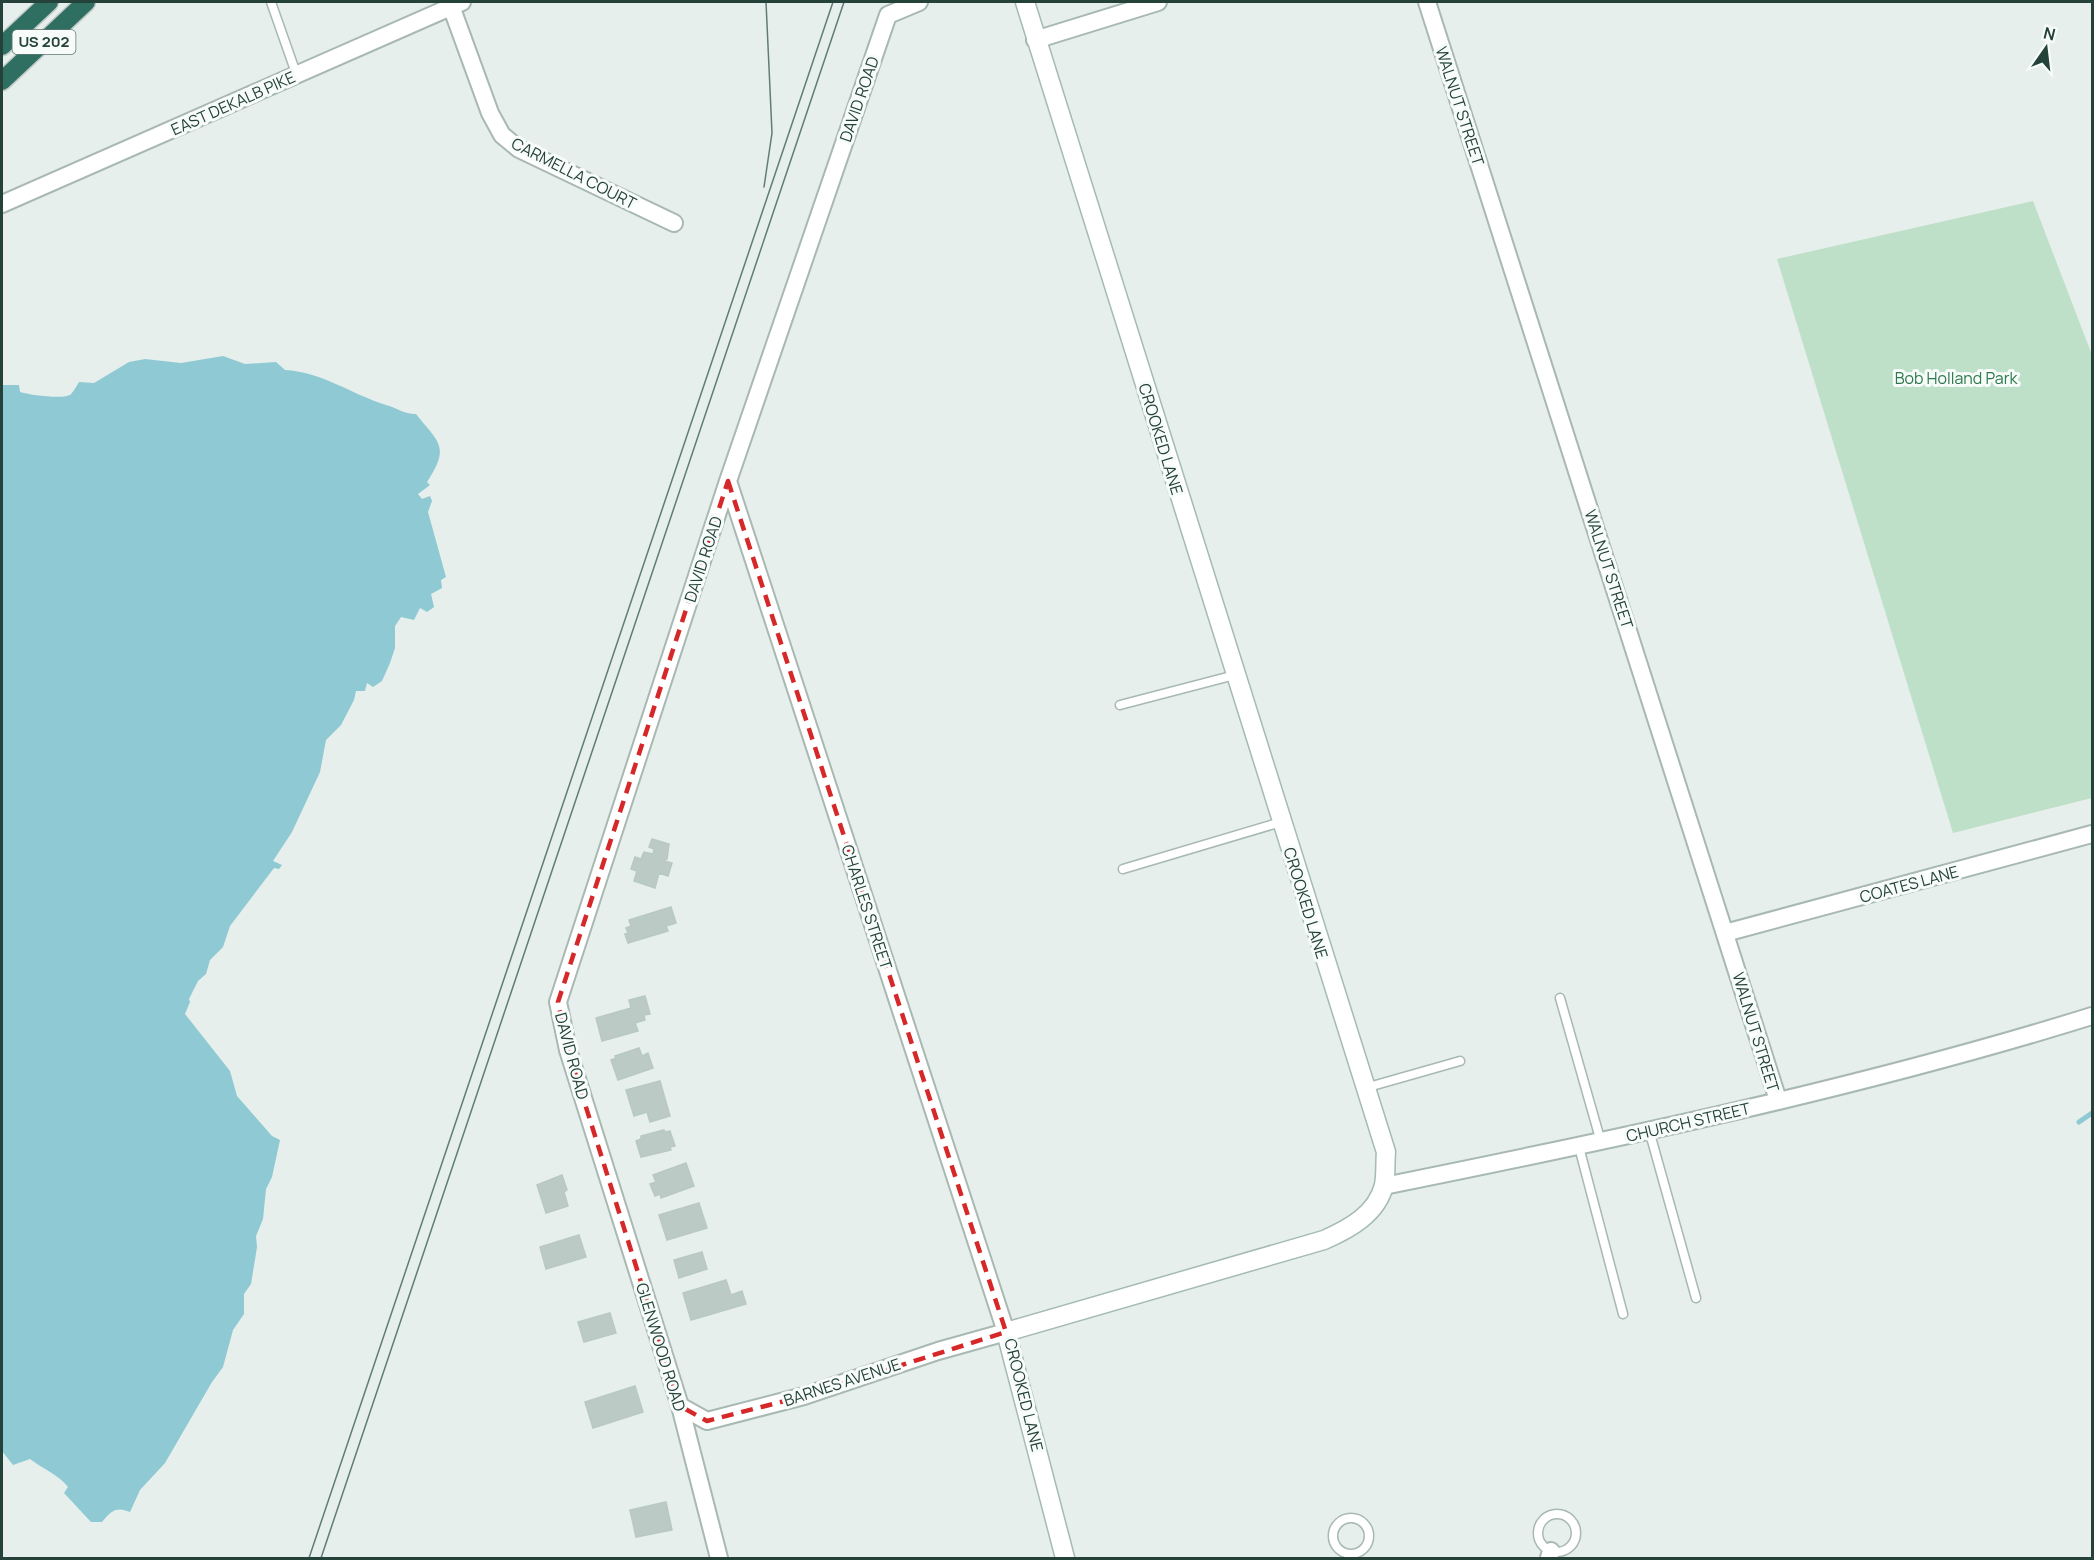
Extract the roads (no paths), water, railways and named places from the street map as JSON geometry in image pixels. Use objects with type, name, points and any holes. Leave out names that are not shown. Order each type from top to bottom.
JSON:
[{"type":"highway","name":"US 202","points":[[2,46],[49,2]]},
{"type":"highway","name":"US 202","points":[[2,81],[86,2]]},
{"type":"street","name":"DAVID ROAD","points":[[597,1138],[568,1050],[558,1002],[728,481],[889,8],[919,2]]},
{"type":"street","name":"CROOKED LANE","points":[[1024,2],[1364,1089],[1386,1152],[1384,1186],[1368,1213],[1350,1229],[1324,1240],[1006,1332],[1065,1558]]},
{"type":"street","points":[[1035,40],[1158,2]]},
{"type":"street","name":"WALNUT STREET","points":[[1427,2],[1778,1100]]},
{"type":"street","name":"EAST DEKALB PIKE","points":[[2,204],[457,4]]},
{"type":"street","name":"CARMELLA COURT","points":[[457,4],[473,69],[502,135],[519,149],[674,223]]},
{"type":"street","name":"CHARLES STREET","points":[[728,481],[1006,1332]]},
{"type":"street","name":"COATES LANE","points":[[1725,933],[2092,834]]},
{"type":"street","name":"CHURCH STREET","points":[[1384,1186],[1602,1142],[1778,1100],[2006,1043],[2092,1016]]},
{"type":"street","name":"GLENWOOD ROAD","points":[[597,1138],[680,1406],[719,1558]]},
{"type":"street","name":"BARNES AVENUE","points":[[680,1406],[707,1421],[804,1396],[938,1351],[1006,1332]]},
{"type":"lane","points":[[271,2],[297,76]]},
{"type":"lane","points":[[1120,705],[1235,675]]},
{"type":"lane","points":[[1123,869],[1281,822]]},
{"type":"lane","points":[[1560,998],[1602,1142]]},
{"type":"lane","points":[[1364,1089],[1460,1061]]},
{"type":"lane","points":[[1649,1130],[1696,1298]]},
{"type":"lane","points":[[1579,1147],[1623,1314]]},
{"type":"lane","points":[[1563,1515],[1574,1525],[1575,1539],[1566,1550],[1550,1555],[1541,1542],[1540,1527],[1549,1516],[1563,1515]]},
{"type":"lane","points":[[1356,1519],[1367,1528],[1368,1541],[1360,1552],[1344,1556],[1335,1545],[1334,1531],[1342,1521],[1356,1519]]},
{"type":"water","points":[[223,356],[245,364],[276,362],[285,370],[311,375],[404,412],[416,414],[439,445],[439,460],[427,482],[430,485],[418,494],[422,499],[430,496],[432,501],[428,512],[446,577],[441,580],[442,588],[431,594],[434,607],[427,612],[420,608],[414,620],[401,617],[395,626],[395,648],[382,681],[373,687],[367,683],[365,691],[356,691],[354,700],[341,725],[326,740],[320,772],[292,832],[273,861],[282,865],[279,869],[274,868],[230,926],[223,947],[210,960],[206,974],[198,981],[189,999],[185,1014],[230,1071],[237,1096],[272,1136],[280,1140],[272,1177],[266,1189],[263,1219],[256,1236],[257,1247],[251,1284],[244,1294],[244,1314],[233,1330],[223,1367],[165,1463],[140,1490],[130,1512],[117,1510],[111,1512],[102,1522],[91,1522],[64,1493],[68,1487],[60,1479],[30,1459],[13,1465],[2,1451],[2,385],[19,385],[20,392],[25,393],[62,397],[71,394],[79,382],[94,383],[129,362],[145,359],[181,363]]},
{"type":"waterway","points":[[2079,1122],[2092,1113]]},
{"type":"tram line","points":[[764,187],[772,133],[766,2]]},
{"type":"tram line","points":[[309,1558],[833,2]]},
{"type":"tram line","points":[[321,1558],[844,2]]},
{"type":"park label","name":"Bob Holland Park","points":[[1956,378]]}]
